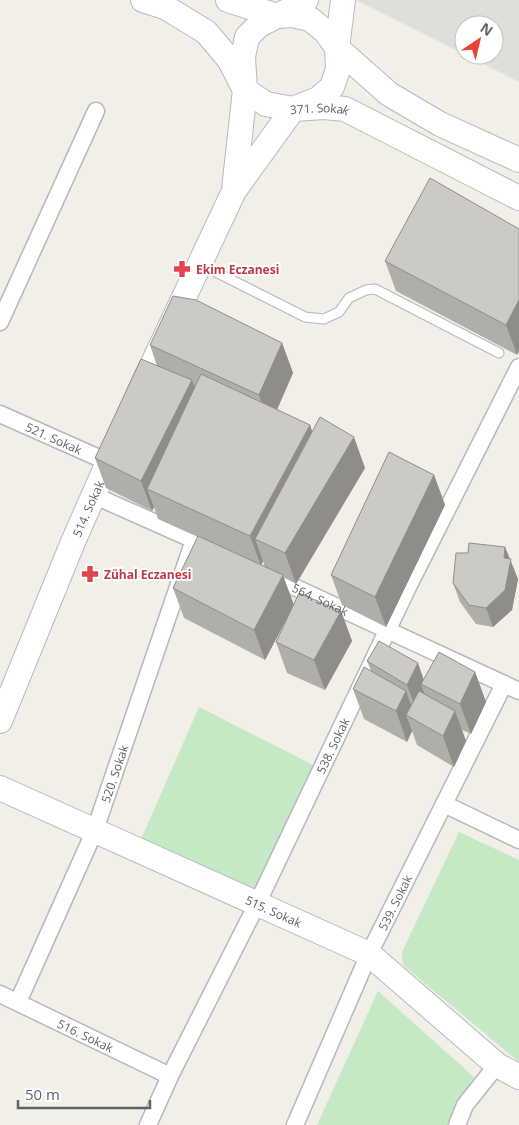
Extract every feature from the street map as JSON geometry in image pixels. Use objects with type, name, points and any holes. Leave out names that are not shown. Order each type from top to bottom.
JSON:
[{"type":"street","name":"371. Sokak","points":[[143,0],[165,7],[206,32],[229,59],[245,90],[266,104],[293,110],[324,107],[345,109],[519,198]]},
{"type":"street","points":[[228,0],[277,16],[292,15],[310,19],[326,32],[337,48],[389,94],[440,124],[519,160]]},
{"type":"street","points":[[234,191],[245,90],[243,58],[247,37],[259,25],[306,0]]},
{"type":"street","points":[[234,191],[293,110],[318,99],[332,86],[338,69],[337,48],[343,0]]},
{"type":"street","points":[[0,322],[96,110]]},
{"type":"street","name":"514. Sokak","points":[[0,721],[93,495],[234,191]]},
{"type":"street","name":"538. Sokak","points":[[148,1125],[170,1076],[257,904],[412,578],[519,367]]},
{"type":"street","name":"521. Sokak","points":[[0,414],[108,462]]},
{"type":"street","points":[[93,495],[221,553]]},
{"type":"street","name":"520. Sokak","points":[[18,1002],[95,830],[194,540]]},
{"type":"street","name":"564. Sokak","points":[[256,569],[519,692]]},
{"type":"street","name":"539. Sokak","points":[[295,1125],[369,954],[504,684]]},
{"type":"street","name":"515. Sokak","points":[[0,788],[369,954],[497,1065],[519,1077]]},
{"type":"street","points":[[444,804],[519,840]]},
{"type":"street","name":"516. Sokak","points":[[0,994],[170,1076]]},
{"type":"street","points":[[457,1125],[465,1105],[497,1065]]},
{"type":"lane","points":[[200,264],[305,317],[324,319],[338,312],[349,298],[366,290],[375,289],[499,353]]},
{"type":"shaded area","points":[[356,0],[519,0],[519,82],[485,65],[504,65],[504,15],[454,15],[454,49]]},
{"type":"green space","points":[[199,707],[315,766],[254,898],[139,844]]},
{"type":"green space","points":[[459,832],[519,860],[519,1062],[403,965],[402,952]]},
{"type":"green space","points":[[378,991],[474,1077],[456,1107],[448,1125],[317,1125]]},
{"type":"building","points":[[430,178],[519,229],[519,300],[506,325],[385,261]]},
{"type":"building","points":[[173,296],[196,300],[282,343],[259,395],[150,345]]},
{"type":"building","points":[[141,359],[192,380],[141,481],[95,458]]},
{"type":"building","points":[[201,374],[310,425],[250,536],[147,489]]},
{"type":"building","points":[[320,417],[354,437],[285,553],[255,539]]},
{"type":"building","points":[[389,452],[434,475],[375,597],[331,575]]},
{"type":"building","points":[[198,536],[283,575],[254,630],[173,588]]},
{"type":"building","points":[[469,543],[505,547],[504,558],[511,559],[505,590],[486,608],[469,605],[453,583],[456,553],[468,553]]},
{"type":"building","points":[[299,593],[341,611],[314,660],[276,642]]},
{"type":"building","points":[[379,641],[418,663],[407,685],[367,661]]},
{"type":"building","points":[[439,652],[475,672],[460,704],[421,684]]},
{"type":"building","points":[[364,667],[406,691],[396,711],[353,689]]},
{"type":"building","points":[[419,691],[455,711],[443,736],[406,715]]},
{"type":"place","name":"Ekim Eczanesi","points":[[182,269]]},
{"type":"place","name":"Zühal Eczanesi","points":[[90,574]]}]
